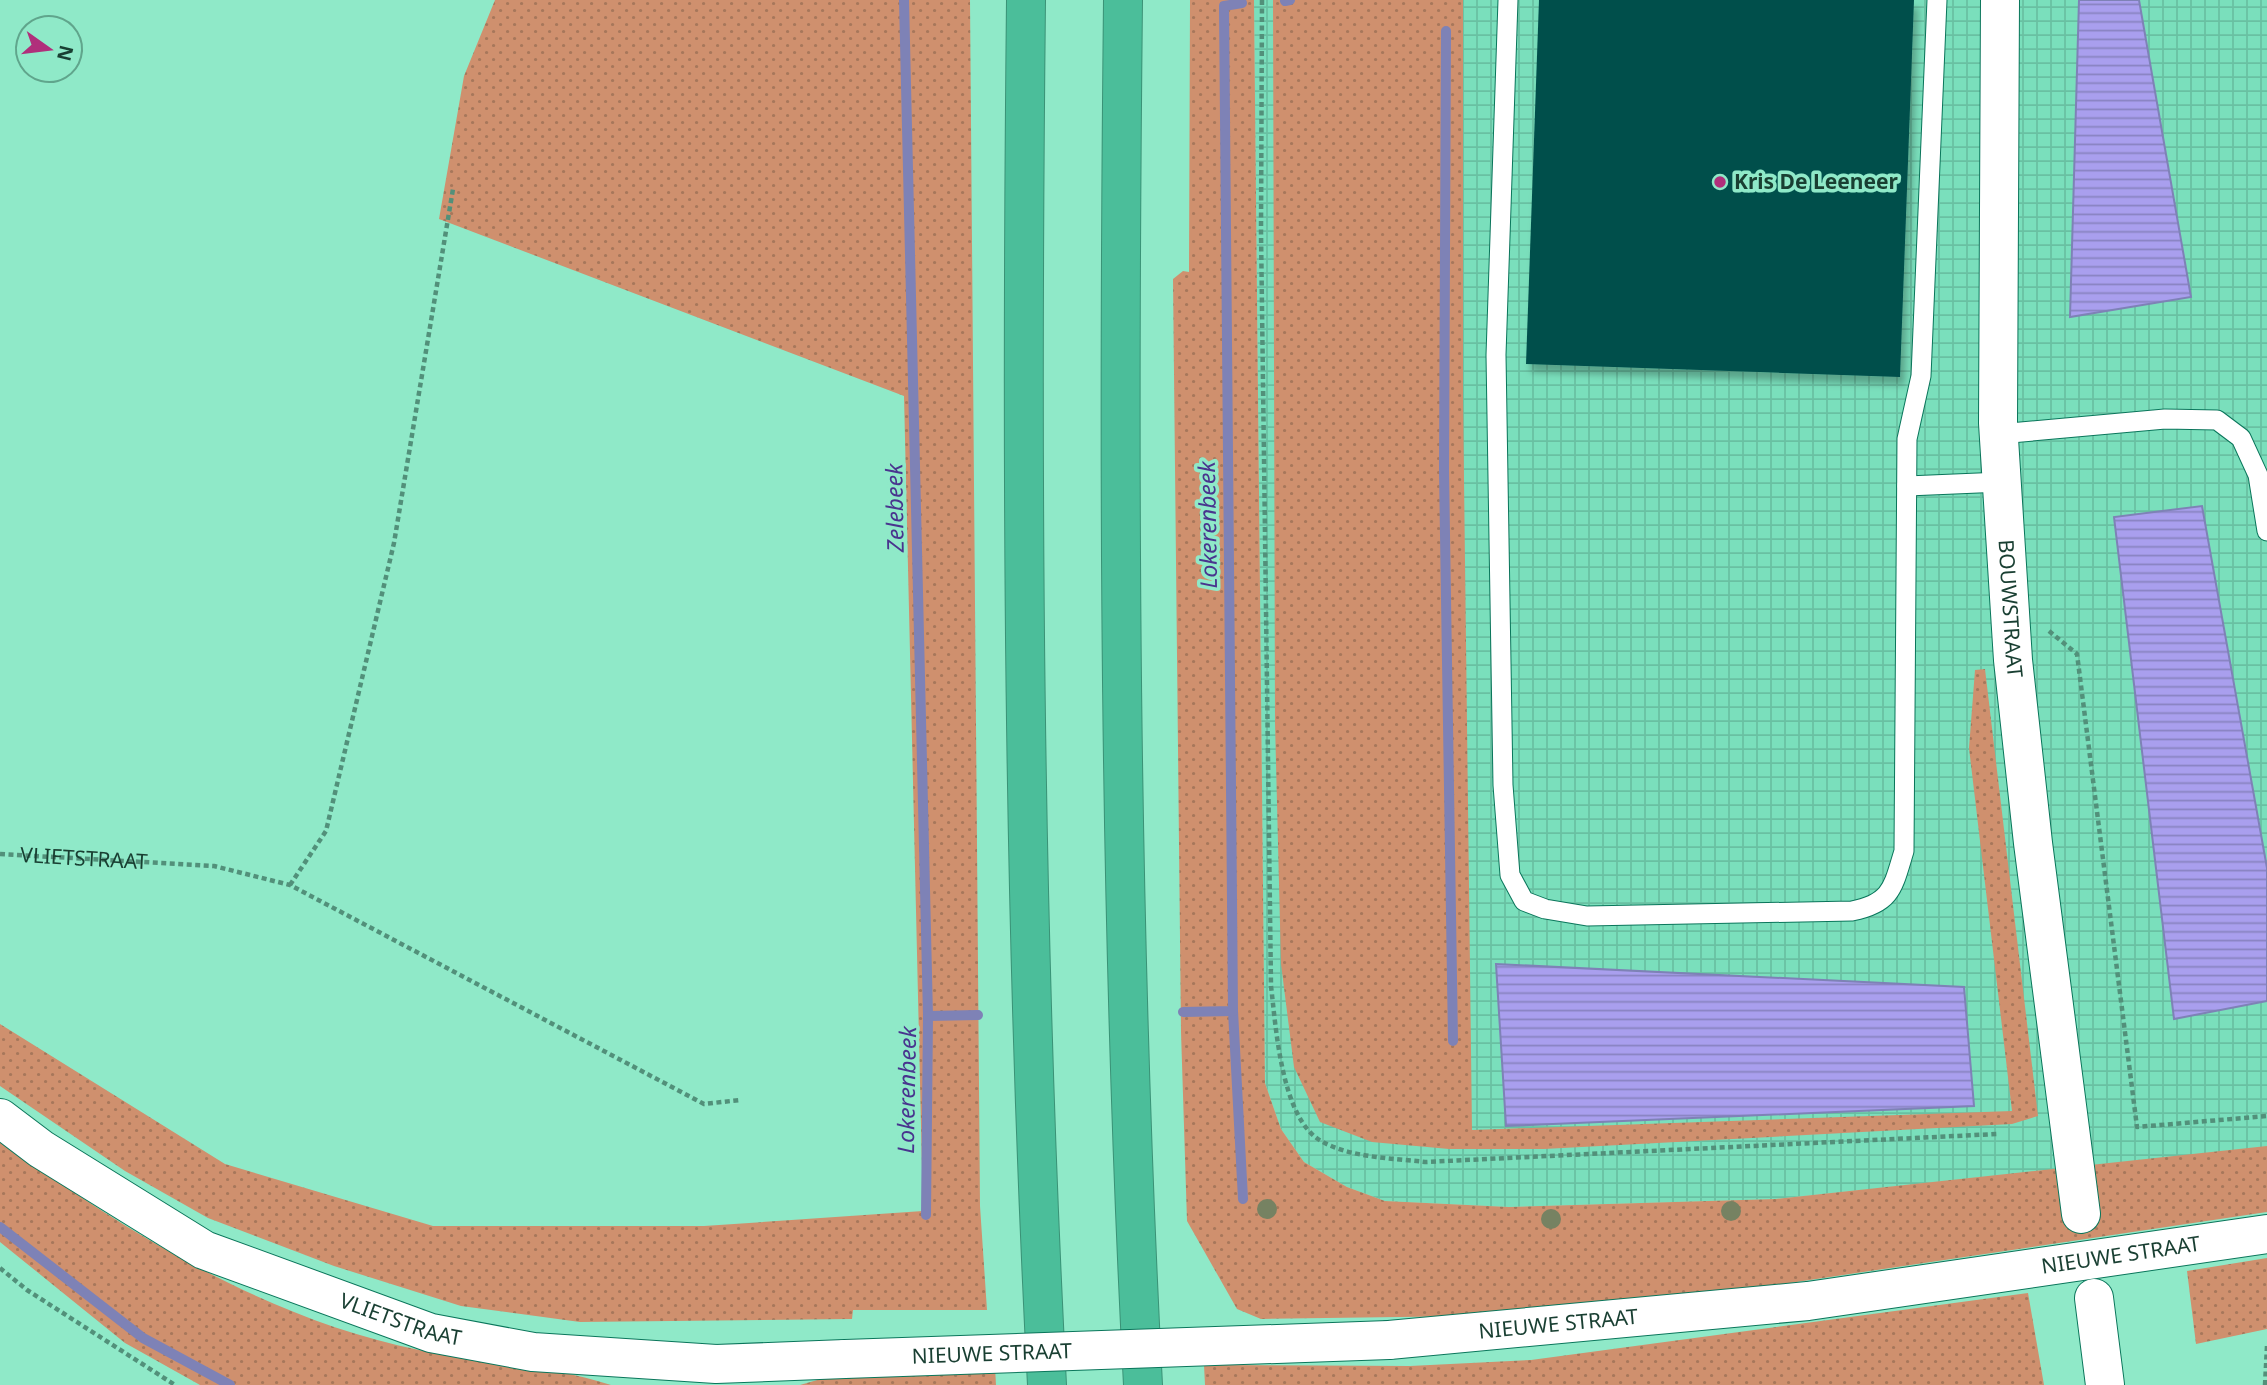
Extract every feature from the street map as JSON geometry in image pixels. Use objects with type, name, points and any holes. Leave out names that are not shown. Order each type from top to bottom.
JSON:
[{"type":"highway","points":[[1026,0],[1021,424],[1035,1164],[1047,1385]]},
{"type":"highway","points":[[1123,0],[1118,421],[1132,1158],[1143,1385]]},
{"type":"street","name":"BOUWSTRAAT","points":[[2000,0],[1999,434],[2002,482],[2014,660],[2033,843],[2081,1214]]},
{"type":"street","name":"VLIETSTRAAT","points":[[0,1118],[41,1149],[204,1250],[431,1333],[533,1352],[715,1375],[845,1359]]},
{"type":"street","name":"NIEUWE STRAAT","points":[[845,1359],[1389,1340],[1808,1301],[2267,1234]]},
{"type":"street","points":[[2094,1298],[2105,1385]]},
{"type":"lane","points":[[1508,0],[1496,355],[1503,785],[1510,875],[1524,901],[1545,909],[1587,916],[1852,911],[1875,907],[1893,886],[1904,851],[1907,439],[1921,376],[1937,0]]},
{"type":"lane","points":[[1999,434],[2165,419],[2217,420],[2241,438],[2258,475],[2267,531]]},
{"type":"lane","points":[[1907,486],[2002,482]]},
{"type":"path","points":[[1262,0],[1261,274],[1271,986],[1282,1076],[1300,1117],[1319,1140],[1354,1153],[1425,1162],[1997,1134]]},
{"type":"path","points":[[290,885],[326,831],[394,543],[453,189]]},
{"type":"path","points":[[2077,654],[2137,1127],[2267,1116]]},
{"type":"path","name":"VLIETSTRAAT","points":[[0,854],[214,866],[290,885],[704,1104],[740,1100]]},
{"type":"path","points":[[0,1268],[27,1290],[175,1385]]},
{"type":"path","points":[[2265,1385],[2267,1346]]},
{"type":"shaded area","points":[[495,0],[970,0],[980,1206],[987,1310],[853,1310],[852,1319],[580,1322],[461,1306],[334,1266],[208,1218],[125,1171],[0,1086],[0,1024],[225,1164],[433,1226],[704,1226],[923,1211],[904,396],[439,219],[464,76]]},
{"type":"shaded area","points":[[1190,0],[1254,0],[1265,1083],[1281,1129],[1304,1162],[1347,1187],[1385,1201],[1509,1207],[1775,1199],[2267,1146],[2267,1212],[1702,1296],[1475,1316],[1261,1319],[1237,1309],[1187,1221],[1181,1032],[1173,279],[1183,271],[1189,272]]},
{"type":"shaded area","points":[[1254,0],[2267,0],[2267,1147],[1775,1199],[1509,1207],[1385,1201],[1347,1187],[1304,1162],[1281,1129],[1265,1083]]},
{"type":"shaded area","points":[[1273,0],[1463,0],[1463,398],[1472,1130],[2012,1111],[1969,748],[1975,670],[1985,669],[2038,1116],[2012,1124],[1544,1149],[1449,1149],[1372,1142],[1320,1122],[1294,1067],[1281,964],[1275,723]]},
{"type":"shaded area","points":[[2079,0],[2139,0],[2191,297],[2070,317]]},
{"type":"shaded area","points":[[2202,506],[2267,868],[2267,1001],[2174,1019],[2114,517]]},
{"type":"shaded area","points":[[1496,964],[1964,987],[1974,1106],[1506,1126]]},
{"type":"shaded area","points":[[0,1141],[147,1239],[252,1294],[306,1317],[362,1336],[419,1350],[564,1373],[611,1385],[200,1385],[125,1343],[0,1242]]},
{"type":"shaded area","points":[[2267,1258],[2267,1329],[2196,1344],[2187,1271]]},
{"type":"shaded area","points":[[2028,1293],[2044,1385],[1205,1385],[1204,1365],[1410,1366],[1531,1360]]},
{"type":"shaded area","points":[[995,1367],[996,1385],[800,1385],[838,1374]]},
{"type":"building","name":"Kris De Leeneer","points":[[1539,0],[1914,0],[1900,377],[1526,364]]},
{"type":"waterway","name":"Zelebeek","points":[[904,0],[928,1016],[926,1215]]},
{"type":"waterway","name":"Lokerenbeek","points":[[1285,1],[1290,0]]},
{"type":"waterway","name":"Lokerenbeek","points":[[1183,1012],[1233,1011],[1224,6],[1242,3]]},
{"type":"waterway","points":[[1446,31],[1444,471],[1453,1041]]},
{"type":"waterway","points":[[1233,1011],[1243,1199]]},
{"type":"waterway","name":"Lokerenbeek","points":[[928,1016],[978,1015]]},
{"type":"waterway","points":[[0,1227],[143,1338],[230,1385]]},
{"type":"place","name":"Kris De Leeneer","points":[[1720,182]]}]
